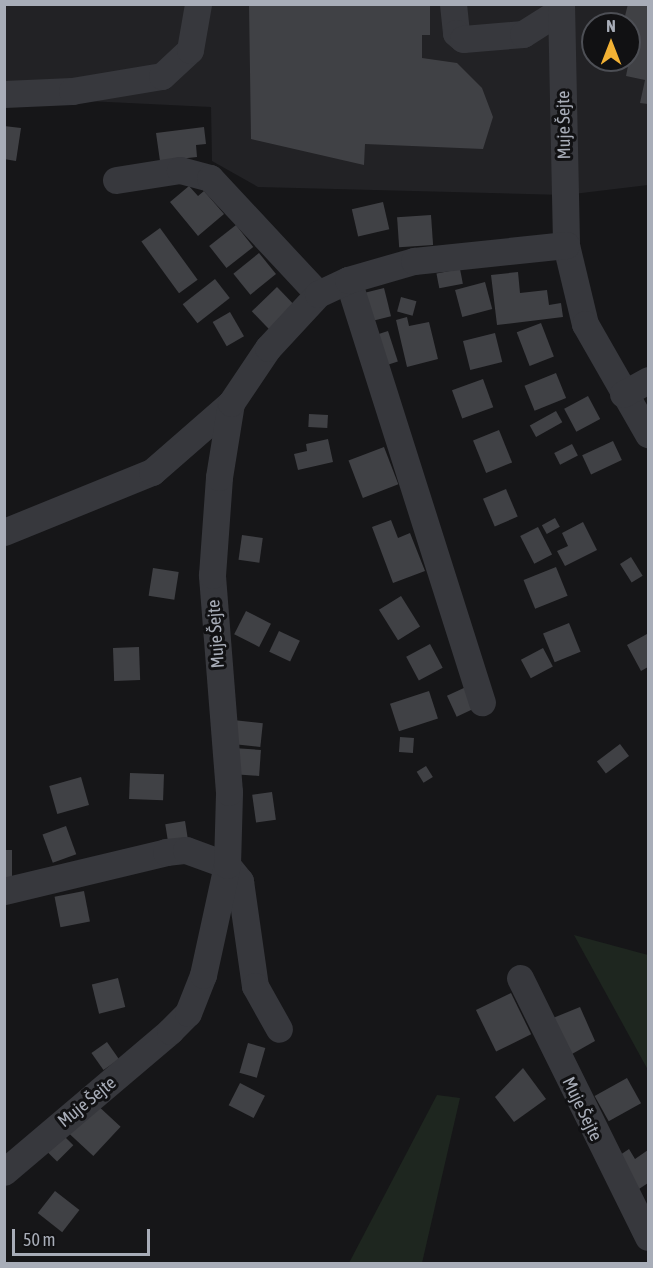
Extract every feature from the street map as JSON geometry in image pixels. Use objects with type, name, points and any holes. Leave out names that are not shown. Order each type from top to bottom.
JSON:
[{"type":"street","points":[[4,94],[72,91],[162,76],[190,50],[198,4]]},
{"type":"street","points":[[453,4],[456,33],[463,39],[523,34],[561,7]]},
{"type":"street","name":"Muje Šejte","points":[[561,7],[566,245],[585,324],[623,394],[648,434]]},
{"type":"street","points":[[116,180],[180,170],[210,178],[318,294]]},
{"type":"street","name":"Muje Šejte","points":[[4,532],[152,472],[231,403],[268,348],[318,294],[348,280],[414,261],[566,245]]},
{"type":"street","points":[[348,280],[482,702]]},
{"type":"street","points":[[623,394],[648,381]]},
{"type":"street","name":"Muje Šejte","points":[[4,1172],[188,1013],[203,975],[227,865],[229,792],[212,575],[219,477],[231,403]]},
{"type":"street","points":[[4,891],[65,872],[176,851],[205,854],[227,865],[240,881],[253,978],[279,1029]]},
{"type":"street","name":"Muje Šejte","points":[[520,978],[648,1237]]},
{"type":"shaded area","points":[[5,5],[648,5],[648,185],[565,195],[258,187],[212,161],[211,107],[5,97]]},
{"type":"shaded area","points":[[574,935],[648,955],[648,1070]]},
{"type":"shaded area","points":[[437,1095],[460,1098],[422,1263],[349,1263]]},
{"type":"building","points":[[249,4],[430,4],[430,35],[422,35],[422,58],[457,63],[482,88],[493,117],[483,149],[365,144],[364,165],[251,139]]},
{"type":"building","points":[[628,4],[648,5],[648,104],[640,103],[645,80],[626,76],[627,72],[641,72],[641,12],[626,12]]},
{"type":"building","points":[[4,126],[21,128],[16,161],[4,159]]},
{"type":"building","points":[[204,127],[206,144],[196,145],[197,157],[160,161],[156,133]]},
{"type":"building","points":[[189,186],[198,196],[204,191],[224,214],[198,236],[170,202]]},
{"type":"building","points":[[383,202],[389,229],[358,236],[352,209]]},
{"type":"building","points":[[431,215],[433,245],[399,247],[397,217]]},
{"type":"building","points":[[236,225],[253,247],[226,268],[209,246]]},
{"type":"building","points":[[160,228],[198,280],[179,293],[141,242]]},
{"type":"building","points":[[259,253],[276,274],[250,295],[233,274]]},
{"type":"building","points":[[460,269],[463,284],[439,288],[436,274]]},
{"type":"building","points":[[518,272],[520,293],[547,290],[549,305],[561,303],[563,317],[497,325],[491,275]]},
{"type":"building","points":[[215,279],[230,298],[197,323],[183,304]]},
{"type":"building","points":[[485,282],[492,309],[462,317],[455,290]]},
{"type":"building","points":[[277,287],[296,307],[271,331],[252,311]]},
{"type":"building","points":[[384,288],[391,316],[364,323],[357,295]]},
{"type":"building","points":[[401,297],[416,301],[413,316],[397,311]]},
{"type":"building","points":[[230,312],[244,336],[227,346],[213,322]]},
{"type":"building","points":[[407,317],[409,326],[429,322],[438,359],[407,367],[396,320]]},
{"type":"building","points":[[541,323],[554,357],[530,366],[517,332]]},
{"type":"building","points":[[388,331],[398,361],[377,368],[367,338]]},
{"type":"building","points":[[495,333],[502,362],[470,370],[463,341]]},
{"type":"building","points":[[556,373],[566,398],[535,411],[524,386]]},
{"type":"building","points":[[483,379],[493,407],[462,418],[452,390]]},
{"type":"building","points":[[588,396],[600,419],[576,432],[564,409]]},
{"type":"building","points":[[556,411],[562,422],[536,437],[530,426]]},
{"type":"building","points":[[309,414],[328,415],[327,428],[308,427]]},
{"type":"building","points":[[499,430],[512,462],[486,473],[473,440]]},
{"type":"building","points":[[328,439],[333,462],[298,470],[294,454],[307,451],[306,444]]},
{"type":"building","points":[[613,441],[622,460],[591,474],[582,455]]},
{"type":"building","points":[[572,444],[578,456],[560,465],[554,453]]},
{"type":"building","points":[[384,447],[398,484],[363,498],[349,461]]},
{"type":"building","points":[[506,489],[518,517],[495,526],[483,499]]},
{"type":"building","points":[[555,518],[560,527],[547,534],[542,525]]},
{"type":"building","points":[[391,520],[398,538],[410,533],[425,571],[393,583],[372,527]]},
{"type":"building","points":[[583,522],[597,550],[565,566],[557,551],[568,546],[562,533]]},
{"type":"building","points":[[538,527],[552,555],[534,564],[520,536]]},
{"type":"building","points":[[242,535],[263,538],[259,563],[239,560]]},
{"type":"building","points":[[631,557],[643,576],[632,583],[620,564]]},
{"type":"building","points":[[556,567],[568,596],[535,609],[524,580]]},
{"type":"building","points":[[153,568],[179,572],[174,600],[149,596]]},
{"type":"building","points":[[401,596],[420,627],[398,640],[379,610]]},
{"type":"building","points":[[246,611],[271,624],[259,647],[234,634]]},
{"type":"building","points":[[569,623],[581,652],[555,662],[543,633]]},
{"type":"building","points":[[279,631],[300,641],[290,662],[269,652]]},
{"type":"building","points":[[647,634],[648,667],[641,671],[627,645]]},
{"type":"building","points":[[430,644],[443,668],[419,681],[406,657]]},
{"type":"building","points":[[139,647],[140,680],[114,681],[113,648]]},
{"type":"building","points":[[543,648],[553,667],[531,678],[521,660]]},
{"type":"building","points":[[466,687],[476,708],[457,717],[447,696]]},
{"type":"building","points":[[429,691],[438,719],[399,731],[390,704]]},
{"type":"building","points":[[233,720],[263,723],[260,747],[230,744]]},
{"type":"building","points":[[400,737],[414,738],[413,753],[399,752]]},
{"type":"building","points":[[620,744],[629,756],[606,773],[597,761]]},
{"type":"building","points":[[233,748],[261,750],[259,776],[231,774]]},
{"type":"building","points":[[426,766],[433,777],[424,783],[417,772]]},
{"type":"building","points":[[130,773],[164,774],[163,800],[129,799]]},
{"type":"building","points":[[81,777],[89,805],[57,814],[49,786]]},
{"type":"building","points":[[272,792],[276,820],[256,823],[252,795]]},
{"type":"building","points":[[185,821],[189,845],[169,848],[165,824]]},
{"type":"building","points":[[66,826],[76,854],[53,863],[43,835]]},
{"type":"building","points":[[4,850],[12,850],[12,884],[4,884]]},
{"type":"building","points":[[84,891],[90,921],[60,927],[55,897]]},
{"type":"building","points":[[118,978],[125,1007],[99,1014],[92,985]]},
{"type":"building","points":[[511,993],[531,1034],[496,1051],[476,1010]]},
{"type":"building","points":[[580,1007],[595,1041],[572,1054],[553,1018]]},
{"type":"building","points":[[107,1042],[119,1059],[103,1070],[91,1053]]},
{"type":"building","points":[[248,1043],[265,1048],[257,1078],[239,1073]]},
{"type":"building","points":[[523,1068],[546,1099],[514,1122],[495,1097]]},
{"type":"building","points":[[627,1078],[641,1103],[609,1121],[595,1096]]},
{"type":"building","points":[[240,1083],[265,1096],[254,1118],[229,1105]]},
{"type":"building","points":[[95,1103],[121,1127],[93,1156],[68,1132]]},
{"type":"building","points":[[62,1134],[73,1145],[57,1162],[46,1150]]},
{"type":"building","points":[[629,1149],[635,1159],[648,1150],[648,1183],[636,1191],[614,1159]]},
{"type":"building","points":[[55,1191],[79,1210],[62,1232],[38,1213]]}]
